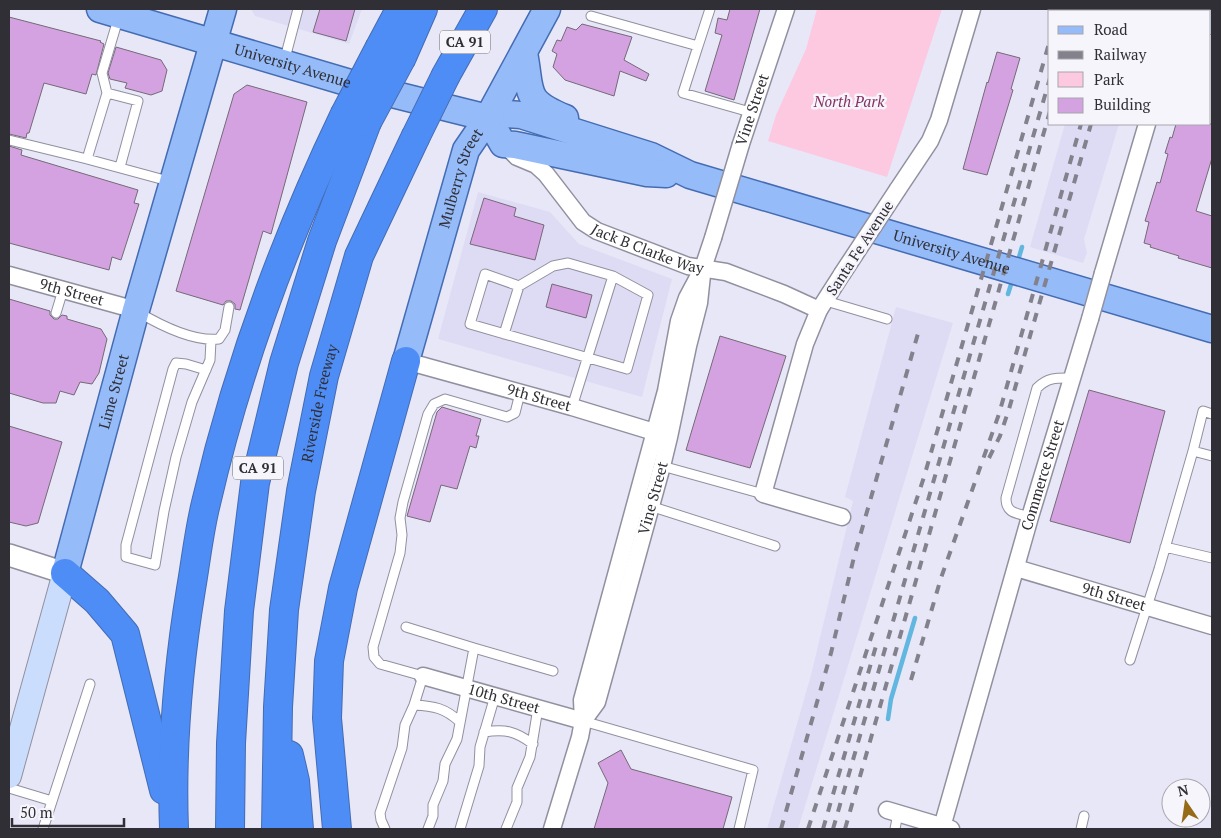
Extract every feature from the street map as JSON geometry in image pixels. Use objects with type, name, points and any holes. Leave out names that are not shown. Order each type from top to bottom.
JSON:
[{"type":"highway","points":[[391,52],[396,17],[407,9]]},
{"type":"highway","points":[[173,829],[174,736],[182,644],[205,505],[232,402],[257,325],[317,172],[355,119],[391,52],[423,9]]},
{"type":"highway","name":"Riverside Freeway","points":[[276,829],[278,708],[284,610],[301,491],[324,376],[359,256],[414,138],[446,75],[484,9]]},
{"type":"highway","name":"CA 91","points":[[230,829],[231,743],[238,611],[255,483],[284,363],[322,241],[355,119]]},
{"type":"highway","points":[[337,829],[327,718],[329,661],[344,588],[406,361]]},
{"type":"highway","points":[[66,573],[97,601],[125,634],[173,829]]},
{"type":"highway","points":[[278,708],[295,781],[299,829]]},
{"type":"main road","name":"Lime Street","points":[[9,776],[66,573],[136,310],[222,9]]},
{"type":"main road","name":"Mulberry Street","points":[[406,361],[466,150],[488,118],[547,9]]},
{"type":"main road","name":"University Avenue","points":[[110,12],[360,86],[488,118],[506,114],[521,115],[651,156],[690,175],[1212,329]]},
{"type":"main road","points":[[524,53],[530,93],[537,103],[546,110],[584,126],[593,138]]},
{"type":"main road","points":[[488,118],[503,144]]},
{"type":"main road","name":"University Avenue","points":[[503,144],[515,144],[647,173],[690,175]]},
{"type":"street","name":"Vine Street","points":[[552,829],[580,737],[583,722],[582,700],[688,346],[699,302],[702,268],[713,238],[750,112],[786,9]]},
{"type":"street","name":"Santa Fe Avenue","points":[[763,494],[805,344],[822,305],[930,141],[939,120],[972,9]]},
{"type":"street","name":"Commerce Street","points":[[946,828],[1030,517],[1147,125]]},
{"type":"street","name":"Jack B Clarke Way","points":[[503,144],[517,157],[536,165],[546,174],[574,212],[583,222],[590,226],[680,263],[726,272],[799,300],[822,305]]},
{"type":"street","name":"9th Street","points":[[9,275],[136,310]]},
{"type":"street","name":"9th Street","points":[[406,361],[661,434]]},
{"type":"street","name":"Vine Street","points":[[583,722],[597,702],[662,466],[661,434]]},
{"type":"street","points":[[763,494],[842,516]]},
{"type":"street","points":[[9,554],[66,573]]},
{"type":"street","name":"9th Street","points":[[1016,568],[1212,626]]},
{"type":"street","name":"10th Street","points":[[423,676],[583,722]]},
{"type":"street","points":[[893,818],[946,828]]},
{"type":"lane","points":[[284,62],[298,9]]},
{"type":"lane","points":[[710,9],[683,94],[750,112]]},
{"type":"lane","points":[[87,159],[107,93],[102,73],[110,12]]},
{"type":"lane","points":[[591,16],[698,46]]},
{"type":"lane","points":[[107,93],[138,101],[120,167]]},
{"type":"lane","points":[[9,140],[120,167],[172,182]]},
{"type":"lane","points":[[504,334],[519,286],[553,266],[568,263],[613,276],[648,295],[627,369],[588,357],[504,334],[470,324],[485,274],[519,286]]},
{"type":"lane","points":[[572,407],[613,276]]},
{"type":"lane","points":[[56,313],[63,290]]},
{"type":"lane","name":"Jack B Clarke Way","points":[[822,305],[887,319]]},
{"type":"lane","points":[[136,310],[158,324],[211,340],[219,339],[225,330],[229,307]]},
{"type":"lane","points":[[206,370],[176,363],[173,369],[126,546],[126,557],[155,565],[176,457],[192,402],[206,370],[210,360],[211,340]]},
{"type":"lane","points":[[1030,517],[1009,510],[1006,506],[1006,498],[1037,388],[1044,380],[1072,378]]},
{"type":"lane","points":[[385,829],[380,812],[402,748],[405,725],[414,705],[423,676],[380,664],[374,657],[373,647],[400,554],[402,502],[428,414],[434,404],[445,399],[506,417],[515,413],[520,393]]},
{"type":"lane","points":[[1130,660],[1154,587],[1203,411],[1212,414]]},
{"type":"lane","points":[[1192,452],[1212,456]]},
{"type":"lane","points":[[662,466],[763,494]]},
{"type":"lane","points":[[650,506],[775,546]]},
{"type":"lane","points":[[1165,547],[1212,558]]},
{"type":"lane","points":[[406,627],[553,671]]},
{"type":"lane","points":[[428,829],[433,816],[433,805],[443,781],[445,764],[457,739],[474,648]]},
{"type":"lane","points":[[43,829],[90,684]]},
{"type":"lane","points":[[460,829],[480,766],[480,748],[496,696]]},
{"type":"lane","points":[[414,705],[437,707],[451,713],[460,722]]},
{"type":"lane","points":[[506,829],[517,802],[517,788],[533,744],[538,708]]},
{"type":"lane","points":[[583,722],[753,770],[739,829]]},
{"type":"lane","points":[[484,732],[510,731],[533,744]]},
{"type":"lane","points":[[9,788],[52,801]]},
{"type":"lane","points":[[1081,829],[1084,816]]},
{"type":"shaded area","points":[[251,9],[362,9],[349,44],[255,16]]},
{"type":"shaded area","points":[[1065,125],[1119,125],[1084,239],[1087,253],[1083,263],[1030,247]]},
{"type":"shaded area","points":[[478,192],[550,212],[579,244],[672,279],[642,397],[438,339]]},
{"type":"shaded area","points":[[896,307],[953,323],[798,829],[767,829],[811,675],[853,501],[845,497]]},
{"type":"green space","name":"North Park","points":[[817,9],[942,9],[887,177],[768,141],[776,115],[806,49]]},
{"type":"building","points":[[320,9],[355,9],[346,41],[313,32]]},
{"type":"building","points":[[730,9],[760,9],[734,100],[705,91],[722,35],[715,33],[718,18],[727,20]]},
{"type":"building","points":[[9,17],[101,41],[104,44],[96,75],[92,74],[86,94],[44,83],[26,138],[9,134]]},
{"type":"building","points":[[582,24],[632,37],[624,60],[649,74],[646,81],[620,71],[614,96],[565,80],[553,67],[557,54],[552,51],[557,40],[561,41],[567,27],[576,30]]},
{"type":"building","points":[[116,47],[161,60],[167,70],[162,91],[151,95],[125,88],[127,83],[110,79],[108,73]]},
{"type":"building","points":[[997,52],[1020,58],[1011,89],[1013,90],[987,175],[963,169]]},
{"type":"building","points":[[247,85],[307,102],[271,234],[263,231],[240,310],[235,309],[235,304],[231,301],[226,301],[223,305],[176,291],[234,94]]},
{"type":"building","points":[[1212,124],[1212,158],[1196,211],[1212,216],[1212,268],[1178,258],[1179,256],[1150,247],[1151,245],[1144,243],[1149,222],[1145,221],[1157,182],[1160,183],[1168,154],[1165,153],[1170,137],[1172,138],[1176,125]]},
{"type":"building","points":[[9,146],[22,150],[21,155],[138,190],[134,203],[139,204],[121,260],[112,257],[109,270],[9,243]]},
{"type":"building","points":[[484,198],[516,208],[514,216],[544,225],[535,260],[470,244]]},
{"type":"building","points":[[552,284],[592,295],[586,318],[546,307]]},
{"type":"building","points":[[9,299],[50,311],[50,315],[54,319],[58,319],[62,315],[67,316],[67,319],[101,329],[107,339],[99,373],[92,384],[80,382],[74,395],[60,391],[56,403],[43,403],[9,393]]},
{"type":"building","points":[[720,336],[786,356],[750,468],[686,450]]},
{"type":"building","points":[[1089,390],[1165,411],[1130,543],[1050,521]]},
{"type":"building","points":[[442,407],[481,419],[476,436],[479,436],[476,448],[470,446],[457,489],[441,485],[430,522],[407,516],[437,412]]},
{"type":"building","points":[[9,426],[62,442],[38,523],[26,526],[9,522]]},
{"type":"building","points":[[621,750],[631,769],[732,797],[723,829],[594,829],[608,783],[598,763]]},
{"type":"waterway","points":[[1017,264],[1022,247]]},
{"type":"waterway","points":[[1008,294],[1013,278]]},
{"type":"waterway","points":[[888,719],[891,699],[915,618]]},
{"type":"railway","points":[[808,829],[924,477],[1048,47]]},
{"type":"railway","points":[[833,829],[1048,85]]},
{"type":"railway","points":[[845,829],[1048,118]]},
{"type":"railway","points":[[911,680],[941,578],[999,414],[1081,125]]},
{"type":"railway","points":[[989,458],[1000,436],[1009,409],[1091,125]]},
{"type":"railway","points":[[781,829],[831,653],[854,557],[919,330]]},
{"type":"railway","points":[[823,829],[878,639]]}]
